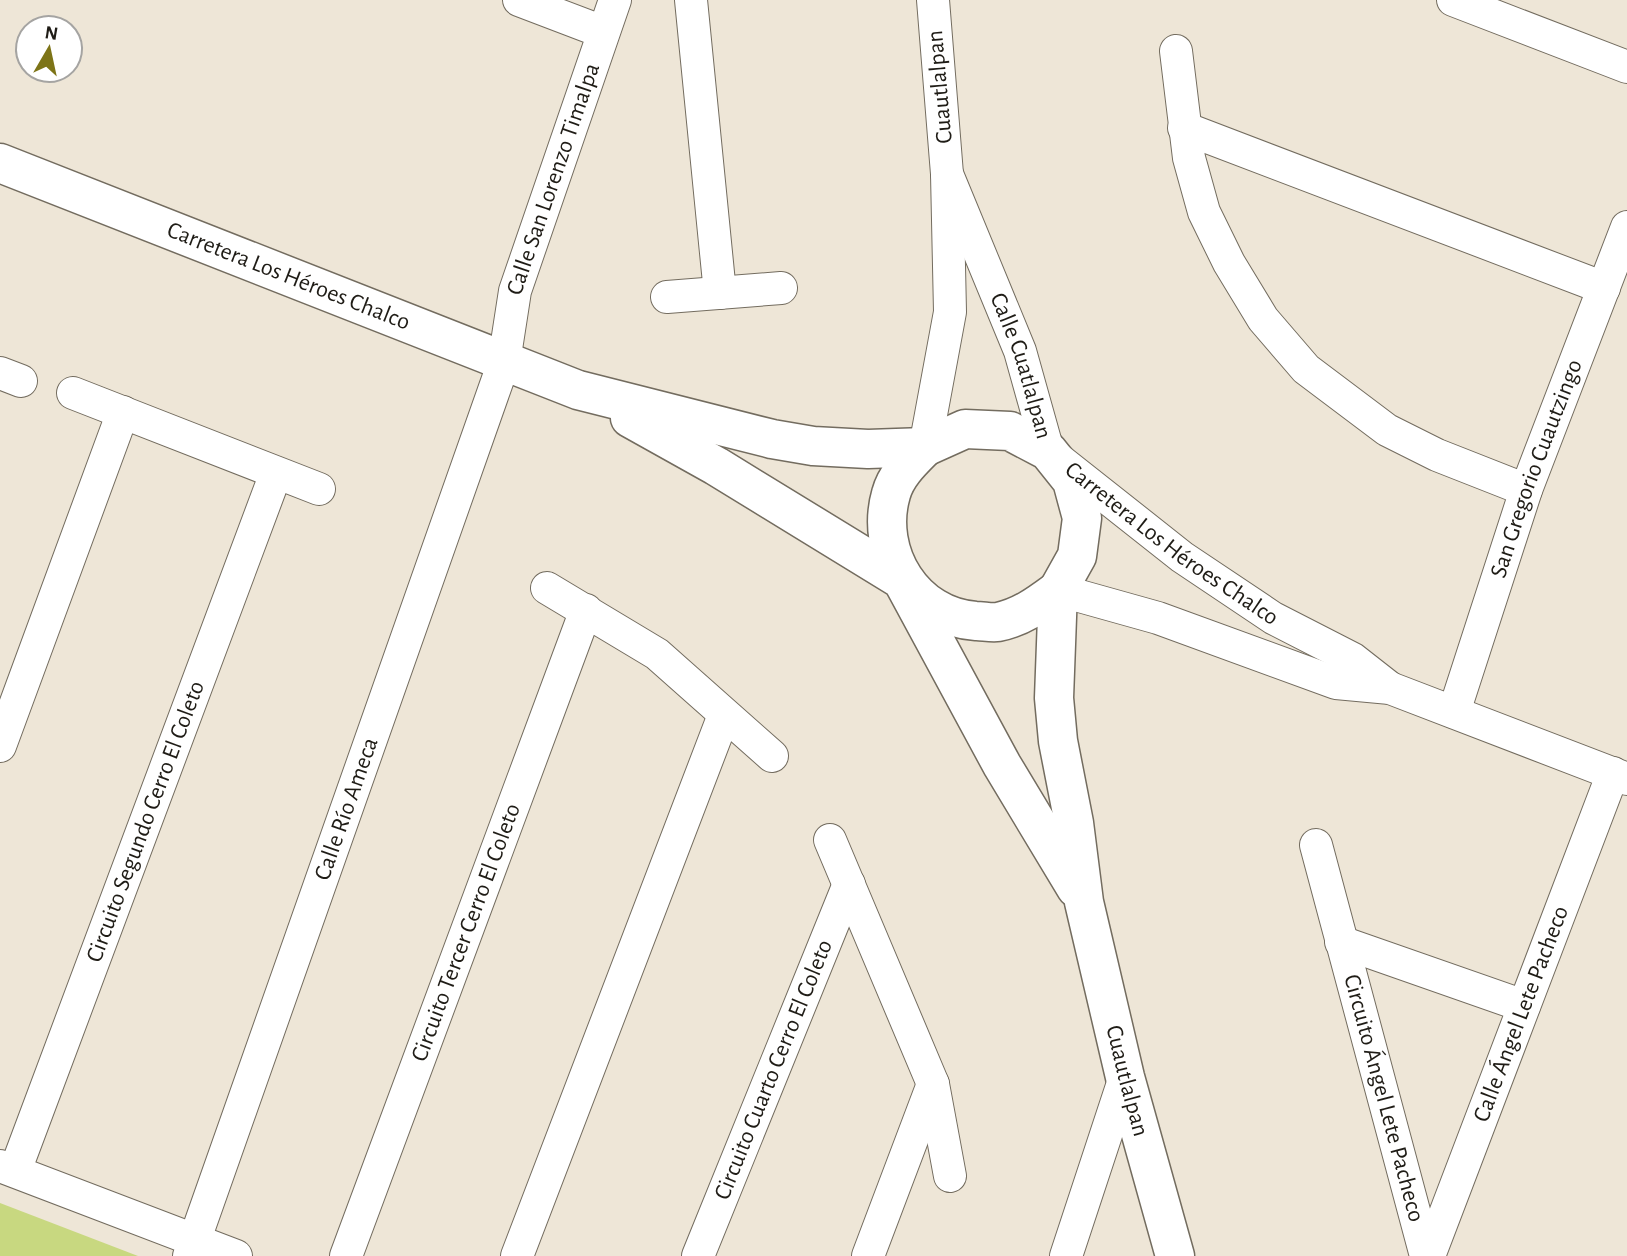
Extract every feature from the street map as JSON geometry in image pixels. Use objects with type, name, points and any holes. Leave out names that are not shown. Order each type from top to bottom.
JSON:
[{"type":"street","points":[[519,0],[603,32]]},
{"type":"street","name":"Calle San Lorenzo Timalpa","points":[[505,362],[515,291],[615,0]]},
{"type":"street","points":[[691,0],[720,292]]},
{"type":"street","name":"Cuautlalpan","points":[[933,0],[947,174]]},
{"type":"street","points":[[1453,0],[1627,67]]},
{"type":"street","points":[[1176,51],[1189,158],[1204,212],[1229,263],[1263,319],[1306,369],[1387,430],[1437,455],[1526,490]]},
{"type":"street","points":[[1184,128],[1604,288]]},
{"type":"street","name":"Carretera Los Héroes Chalco","points":[[0,163],[578,390],[782,441],[813,446],[868,449],[925,447],[965,429],[1010,431],[1048,451],[1182,557],[1273,618],[1353,659],[1390,688]]},
{"type":"street","name":"Calle Cuatlalpan","points":[[925,447],[950,312],[947,174]]},
{"type":"street","name":"Calle Cuatlalpan","points":[[947,174],[1020,351],[1048,451],[1072,481],[1082,518],[1077,556],[1058,590],[1054,698],[1084,902]]},
{"type":"street","name":"San Gregorio Cuautzingo","points":[[1454,712],[1526,490],[1627,227]]},
{"type":"street","points":[[667,297],[781,288]]},
{"type":"street","name":"Calle Río Ameca","points":[[192,1248],[505,362]]},
{"type":"street","name":"Carretera Los Héroes Chalco","points":[[578,390],[895,563],[928,605],[960,620],[996,622],[1030,611],[1058,590],[1158,618],[1336,683],[1390,688],[1620,776]]},
{"type":"street","points":[[73,393],[319,489]]},
{"type":"street","points":[[0,746],[123,412]]},
{"type":"street","points":[[925,447],[905,467],[891,491],[886,519],[895,563],[1002,765],[1084,902]]},
{"type":"street","name":"Circuito Segundo Cerro El Coleto","points":[[7,1169],[276,472]]},
{"type":"street","points":[[547,588],[657,654],[772,756]]},
{"type":"street","name":"Circuito Tercer Cerro El Coleto","points":[[346,1256],[586,610]]},
{"type":"street","points":[[517,1256],[724,715]]},
{"type":"street","name":"Calle Ángel Lete Pacheco","points":[[1427,1256],[1524,1006],[1620,776]]},
{"type":"street","name":"Circuito Cuarto Cerro El Coleto","points":[[830,840],[933,1084],[950,1176]]},
{"type":"street","name":"Circuito Ángel Lete Pacheco","points":[[1316,845],[1427,1256]]},
{"type":"street","name":"Circuito Cuarto Cerro El Coleto","points":[[698,1256],[849,884]]},
{"type":"street","name":"Cuautlalpan","points":[[1084,902],[1125,1077],[1175,1256]]},
{"type":"street","name":"Circuito Ángel Lete Pacheco","points":[[1341,942],[1524,1006]]},
{"type":"street","points":[[1066,1256],[1125,1077]]},
{"type":"street","points":[[868,1256],[933,1084]]},
{"type":"street","points":[[7,1169],[192,1248],[236,1256]]},
{"type":"green space","points":[[0,1203],[138,1256],[0,1256]]}]
